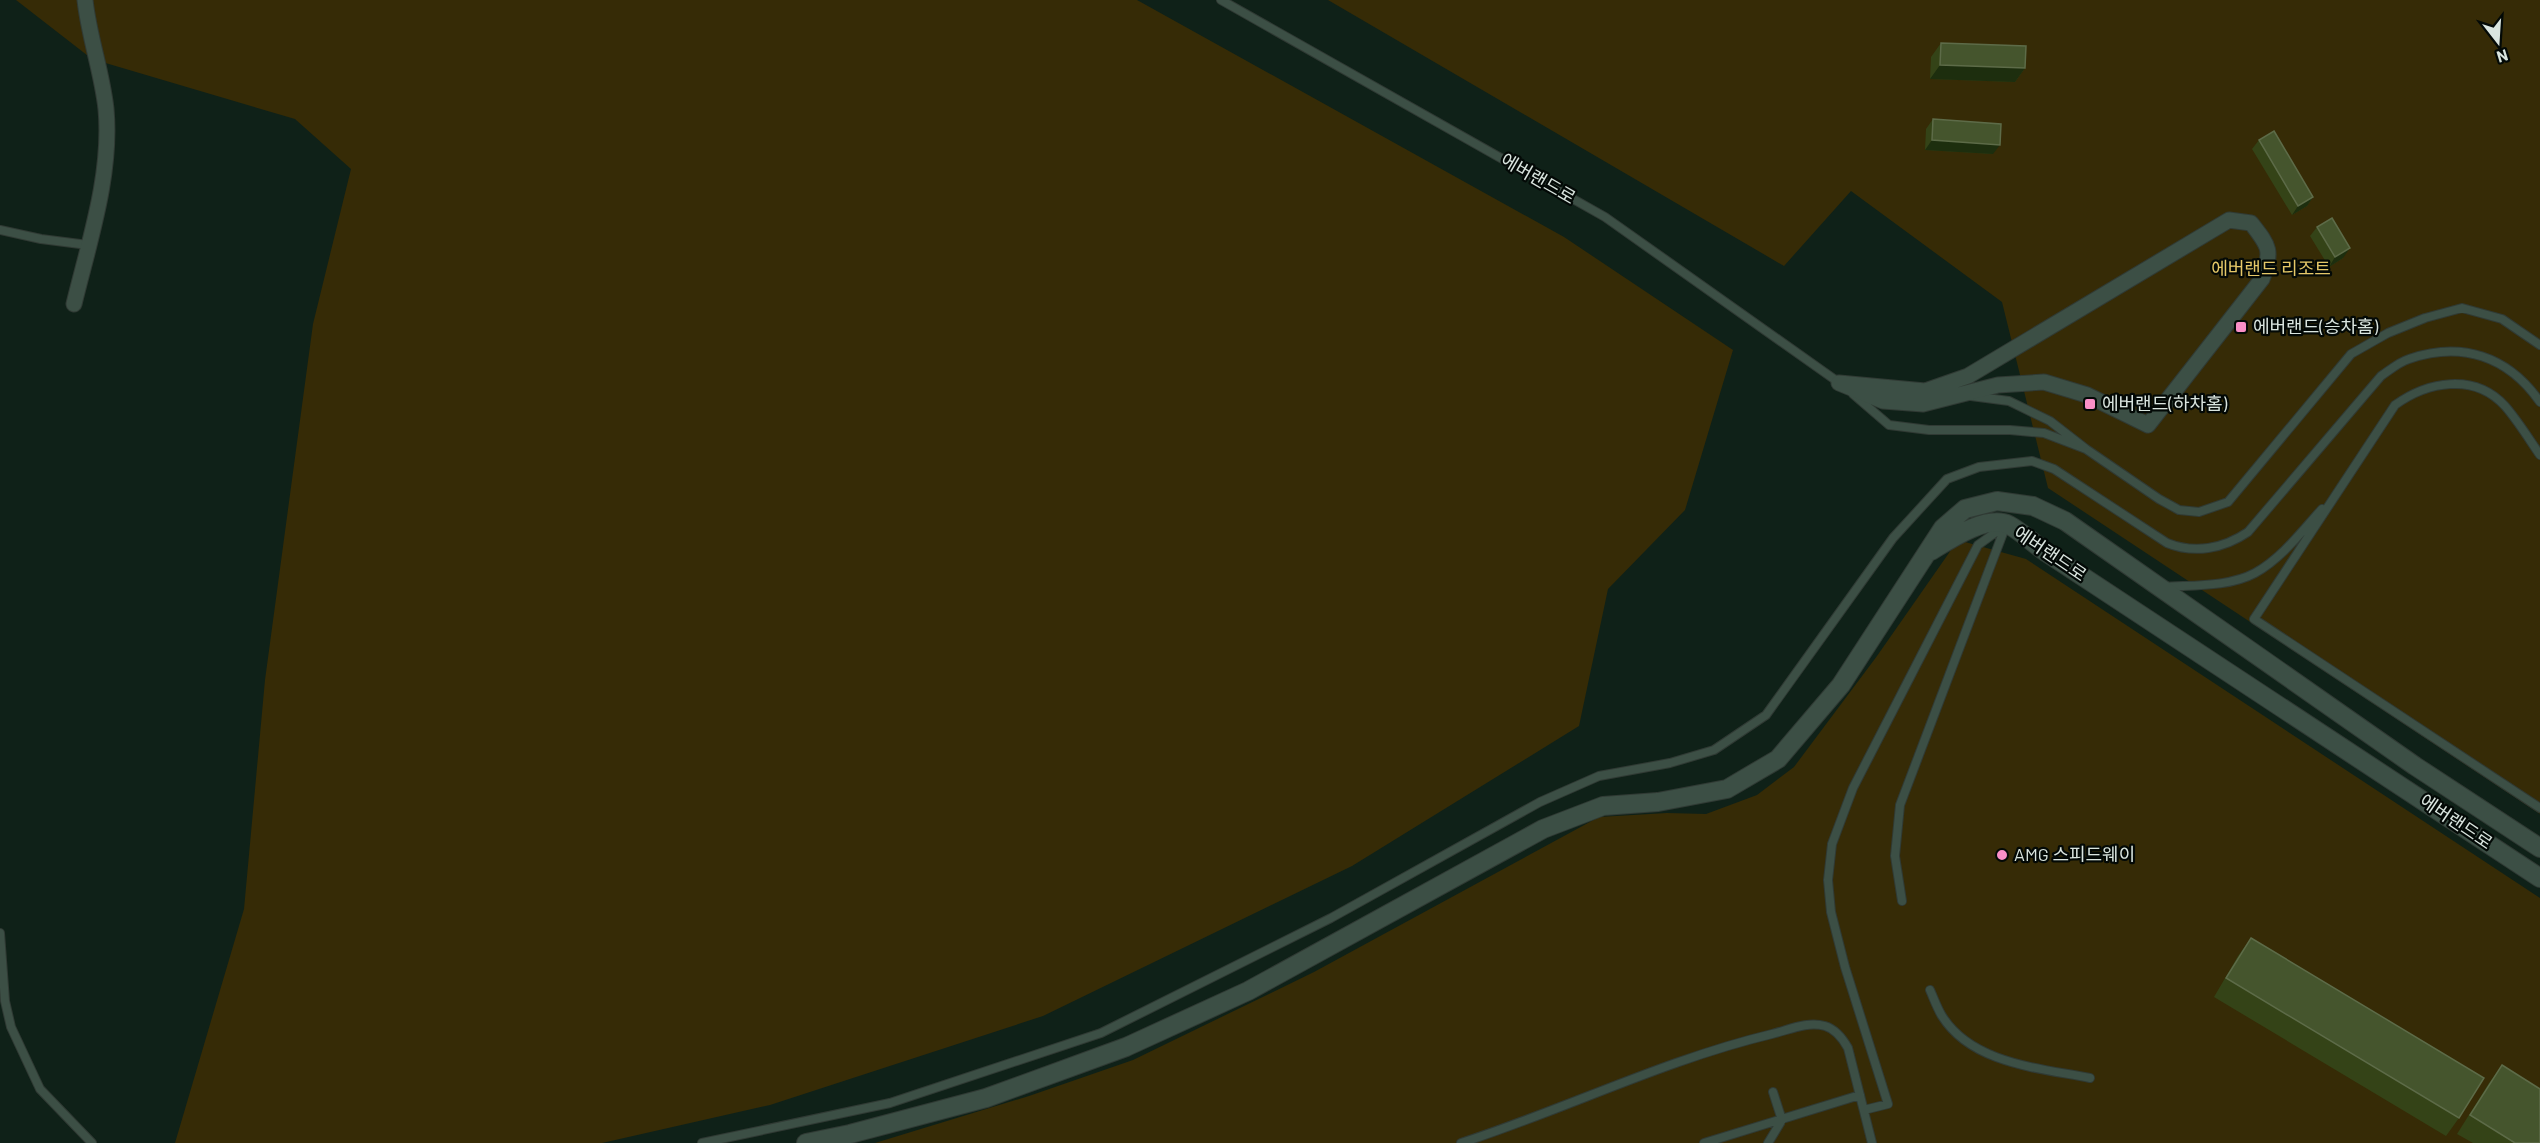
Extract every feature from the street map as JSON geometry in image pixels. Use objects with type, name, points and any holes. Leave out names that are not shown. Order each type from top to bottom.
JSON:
[{"type":"street","points":[[74,304],[106,159],[106,118],[85,0]]},
{"type":"street","points":[[2229,220],[2251,223],[2265,242],[2270,259],[2262,279],[2148,425],[2087,395],[2044,381],[1998,384],[1923,404],[1882,401],[1839,382],[1925,391],[1968,376],[2229,220]]},
{"type":"street","name":"에버랜드로","points":[[1929,552],[1944,528],[1965,508],[1997,501],[2033,506],[2065,521],[2415,766],[2540,848]]},
{"type":"street","name":"에버랜드로","points":[[1929,552],[1963,532],[1984,524],[2007,524],[2047,553],[2540,878]]},
{"type":"street","points":[[806,1143],[850,1134],[986,1098],[1126,1047],[1248,991],[1543,829],[1603,806],[1658,802],[1727,789],[1778,759],[1840,685],[1929,552]]},
{"type":"lane","name":"에버랜드로","points":[[1221,0],[1605,217],[1839,382],[1889,425],[1929,430],[2010,430],[2044,433],[2086,449]]},
{"type":"lane","points":[[0,230],[41,239],[88,245]]},
{"type":"lane","points":[[1925,391],[2009,401],[2050,421],[2086,449],[2159,499],[2179,510],[2199,512],[2228,502],[2351,354],[2388,333],[2425,318],[2462,308],[2502,319],[2540,345]]},
{"type":"lane","points":[[702,1143],[890,1103],[1101,1033],[1331,918],[1540,802],[1599,776],[1670,763],[1714,750],[1766,715],[1893,538],[1947,479],[1980,467],[2032,460],[2054,469],[2167,543],[2183,549],[2199,549],[2234,542],[2247,532],[2381,375],[2407,359],[2459,351],[2484,357],[2507,367],[2527,384],[2540,402]]},
{"type":"lane","points":[[2540,455],[2504,404],[2471,386],[2451,383],[2428,387],[2409,396],[2395,405],[2254,619],[2540,808]]},
{"type":"lane","points":[[2160,587],[2225,582],[2254,573],[2278,557],[2337,492]]},
{"type":"lane","points":[[1902,901],[1895,856],[1900,806],[2007,524]]},
{"type":"lane","points":[[1864,1110],[1888,1104],[1830,912],[1828,880],[1832,844],[1853,788],[1978,545],[2007,524]]},
{"type":"lane","points":[[0,933],[4,1001],[11,1028],[40,1089],[92,1143]]},
{"type":"lane","points":[[1930,990],[1942,1016],[1971,1045],[2002,1060],[2090,1078]]},
{"type":"lane","points":[[1461,1143],[1727,1044],[1806,1024],[1827,1026],[1842,1038],[1855,1069],[1872,1143]]},
{"type":"lane","points":[[1773,1092],[1782,1120]]},
{"type":"lane","points":[[1704,1143],[1860,1095]]},
{"type":"lane","points":[[1767,1143],[1782,1120]]},
{"type":"green space","points":[[16,0],[1137,0],[1564,237],[1733,350],[1685,510],[1608,589],[1579,726],[1352,866],[1043,1016],[770,1105],[602,1143],[175,1143],[244,909],[265,680],[313,324],[351,169],[295,119],[92,59]]},
{"type":"green space","name":"에버랜드 리조트","points":[[1328,0],[2540,0],[2540,814],[2048,488],[2002,302],[1851,191],[1784,266]]},
{"type":"green space","name":"AMG 스피드웨이","points":[[1958,540],[2026,559],[2540,898],[2540,1143],[875,1143],[1029,1096],[1133,1060],[1314,972],[1599,817],[1667,813],[1706,814],[1757,795],[1794,767],[1877,656]]},
{"type":"building","points":[[1941,43],[2026,46],[2025,68],[1940,65]]},
{"type":"building","points":[[1933,119],[2001,124],[2000,145],[1932,140]]},
{"type":"building","points":[[2274,131],[2313,197],[2298,206],[2259,140]]},
{"type":"building","points":[[2332,218],[2350,248],[2335,257],[2317,227]]},
{"type":"building","points":[[2251,938],[2484,1078],[2459,1118],[2226,978]]},
{"type":"building","points":[[2502,1065],[2540,1089],[2540,1143],[2515,1143],[2470,1115]]},
{"type":"place","name":"에버랜드(승차홈)","points":[[2241,327]]},
{"type":"place","name":"에버랜드(하차홈)","points":[[2090,404]]},
{"type":"place","name":"AMG 스피드웨이","points":[[2002,855]]}]
